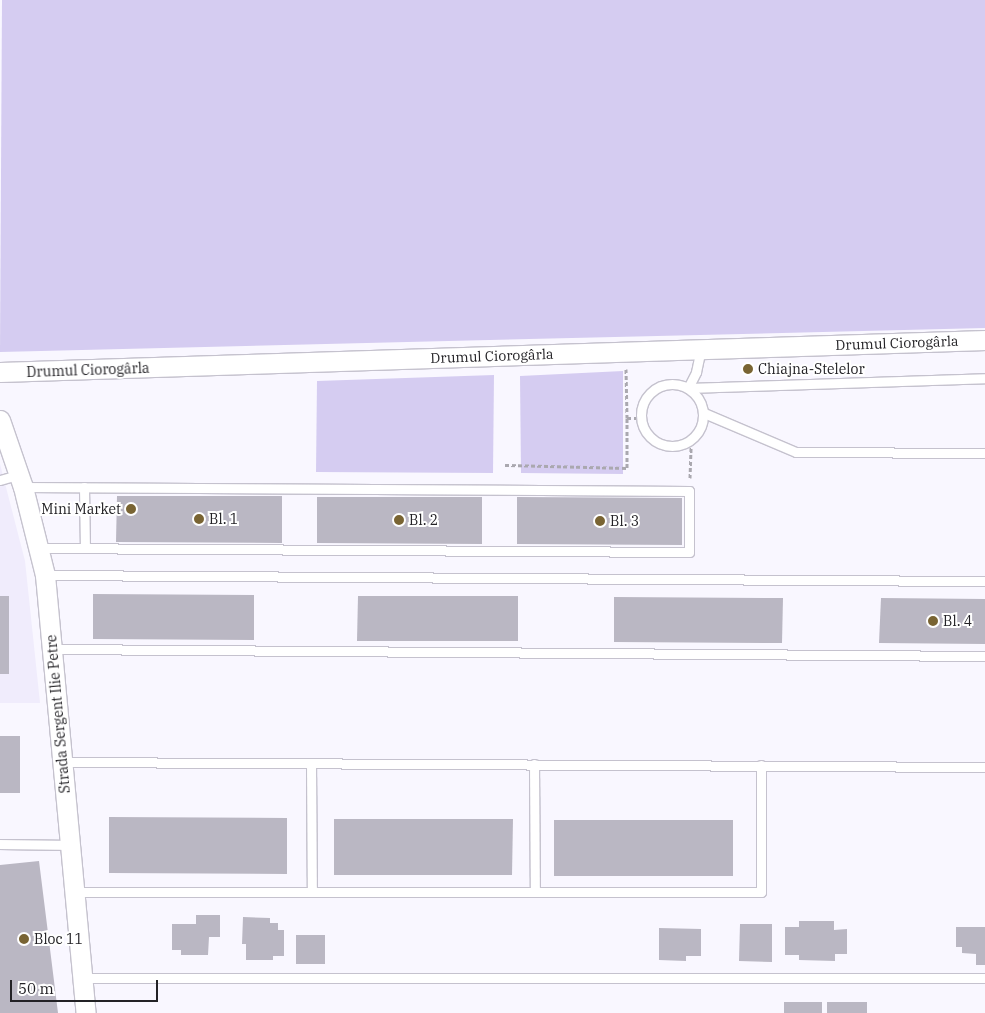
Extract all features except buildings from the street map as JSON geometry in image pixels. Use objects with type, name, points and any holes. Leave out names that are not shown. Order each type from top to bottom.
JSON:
[{"type":"street","name":"Drumul Ciorogârla","points":[[0,372],[985,340]]},
{"type":"street","name":"Strada Sergent Ilie Petre","points":[[0,420],[20,481],[45,575],[86,1013]]},
{"type":"lane","points":[[688,388],[696,372],[700,349]]},
{"type":"lane","points":[[688,388],[699,399],[704,413],[699,433],[692,440],[672,447],[662,445],[646,432],[641,418],[644,402],[658,387],[668,384],[688,388],[985,378]]},
{"type":"lane","points":[[704,413],[784,449],[796,452],[985,453]]},
{"type":"lane","points":[[0,480],[84,487],[689,491],[689,552],[39,548]]},
{"type":"lane","points":[[84,487],[85,548]]},
{"type":"lane","points":[[45,575],[985,581]]},
{"type":"lane","points":[[53,649],[985,656]]},
{"type":"lane","points":[[63,762],[985,767]]},
{"type":"lane","points":[[310,763],[312,892]]},
{"type":"lane","points":[[534,764],[535,892]]},
{"type":"lane","points":[[74,892],[760,892],[760,765]]},
{"type":"lane","points":[[0,844],[70,845]]},
{"type":"lane","points":[[82,978],[985,978]]},
{"type":"path","points":[[505,465],[627,468],[626,352]]},
{"type":"path","points":[[627,418],[641,418]]},
{"type":"path","points":[[689,491],[692,440]]},
{"type":"shaded area","points":[[2,0],[985,0],[985,328],[0,352]]},
{"type":"shaded area","points":[[623,371],[623,474],[521,473],[520,376]]},
{"type":"shaded area","points":[[494,375],[493,473],[316,472],[317,381]]},
{"type":"shaded area","points":[[0,464],[25,561],[40,703],[0,703]]},
{"type":"place","name":"Chiajna-Stelelor","points":[[748,369]]},
{"type":"place","name":"Mini Market","points":[[131,509]]},
{"type":"place","name":"Bl. 1","points":[[199,519]]},
{"type":"place","name":"Bl. 2","points":[[399,520]]},
{"type":"place","name":"Bl. 3","points":[[600,521]]},
{"type":"place","name":"Bl. 4","points":[[933,621]]},
{"type":"place","name":"Bloc 11","points":[[24,939]]}]
